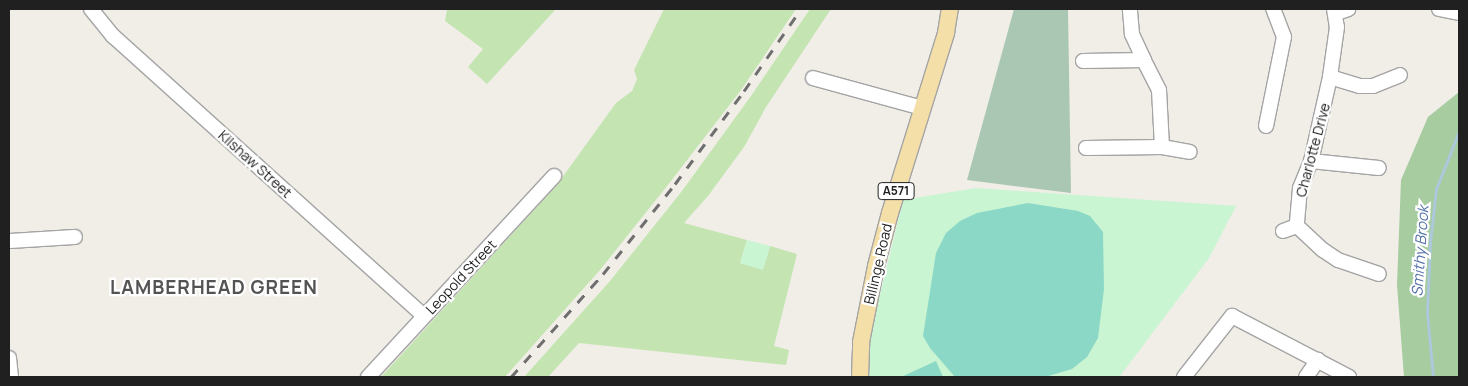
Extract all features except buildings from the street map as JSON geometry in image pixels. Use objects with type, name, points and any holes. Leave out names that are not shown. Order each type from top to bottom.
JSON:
[{"type":"main road","name":"Billinge Road","points":[[860,377],[861,342],[876,266],[890,213],[946,33],[950,9]]},
{"type":"street","name":"Kilshaw Street","points":[[91,9],[113,36],[424,316]]},
{"type":"street","points":[[1130,9],[1132,34],[1159,90],[1162,147]]},
{"type":"street","points":[[1266,126],[1284,37],[1272,9]]},
{"type":"street","points":[[1439,9],[1459,13]]},
{"type":"street","name":"Charlotte Drive","points":[[1297,226],[1300,188],[1312,161],[1330,77],[1339,10]]},
{"type":"street","points":[[1083,61],[1144,60]]},
{"type":"street","points":[[1330,77],[1360,86],[1373,86],[1400,76]]},
{"type":"street","points":[[813,78],[922,108]]},
{"type":"street","points":[[1086,148],[1162,147],[1190,152]]},
{"type":"street","points":[[1312,161],[1379,168]]},
{"type":"street","name":"Leopold Street","points":[[368,377],[554,176]]},
{"type":"street","points":[[1283,232],[1297,226],[1323,250],[1338,260],[1379,274]]},
{"type":"street","points":[[9,241],[75,237]]},
{"type":"street","points":[[1184,377],[1232,316],[1349,377]]},
{"type":"street","points":[[9,358],[11,377]]},
{"type":"street","points":[[1306,377],[1318,360]]},
{"type":"green space","points":[[447,9],[556,9],[487,84],[468,67],[483,49],[445,21]]},
{"type":"green space","points":[[664,9],[796,9],[741,90],[671,181],[600,270],[505,377],[381,377],[556,186],[616,103],[632,91],[637,79],[634,70]]},
{"type":"green space","points":[[810,9],[831,9],[766,107],[744,147],[708,196],[684,223],[747,240],[740,263],[763,269],[770,246],[797,254],[774,346],[789,350],[786,365],[579,343],[548,377],[524,377],[610,281],[682,191],[751,96]]},
{"type":"green space","points":[[1014,9],[1068,9],[1071,193],[967,180]]},
{"type":"green space","points":[[1459,92],[1459,377],[1404,377],[1397,285],[1401,180],[1428,117]]},
{"type":"green space","points":[[976,188],[1236,206],[1209,258],[1120,376],[869,377],[867,348],[903,200]]},
{"type":"green space","points":[[1028,203],[1078,211],[1090,216],[1103,232],[1104,289],[1098,338],[1087,357],[1072,369],[1045,377],[955,377],[930,348],[923,336],[936,253],[946,233],[960,221],[977,213]]},
{"type":"green space","points":[[747,240],[770,246],[763,270],[740,263]]},
{"type":"green space","points":[[936,361],[943,377],[901,377]]},
{"type":"waterway","name":"Smithy Brook","points":[[1433,377],[1427,312],[1430,243],[1436,189],[1459,131]]},
{"type":"railway","points":[[511,377],[603,274],[675,184],[744,91],[801,9]]},
{"type":"district","name":"LAMBERHEAD GREEN","points":[[214,288]]}]
